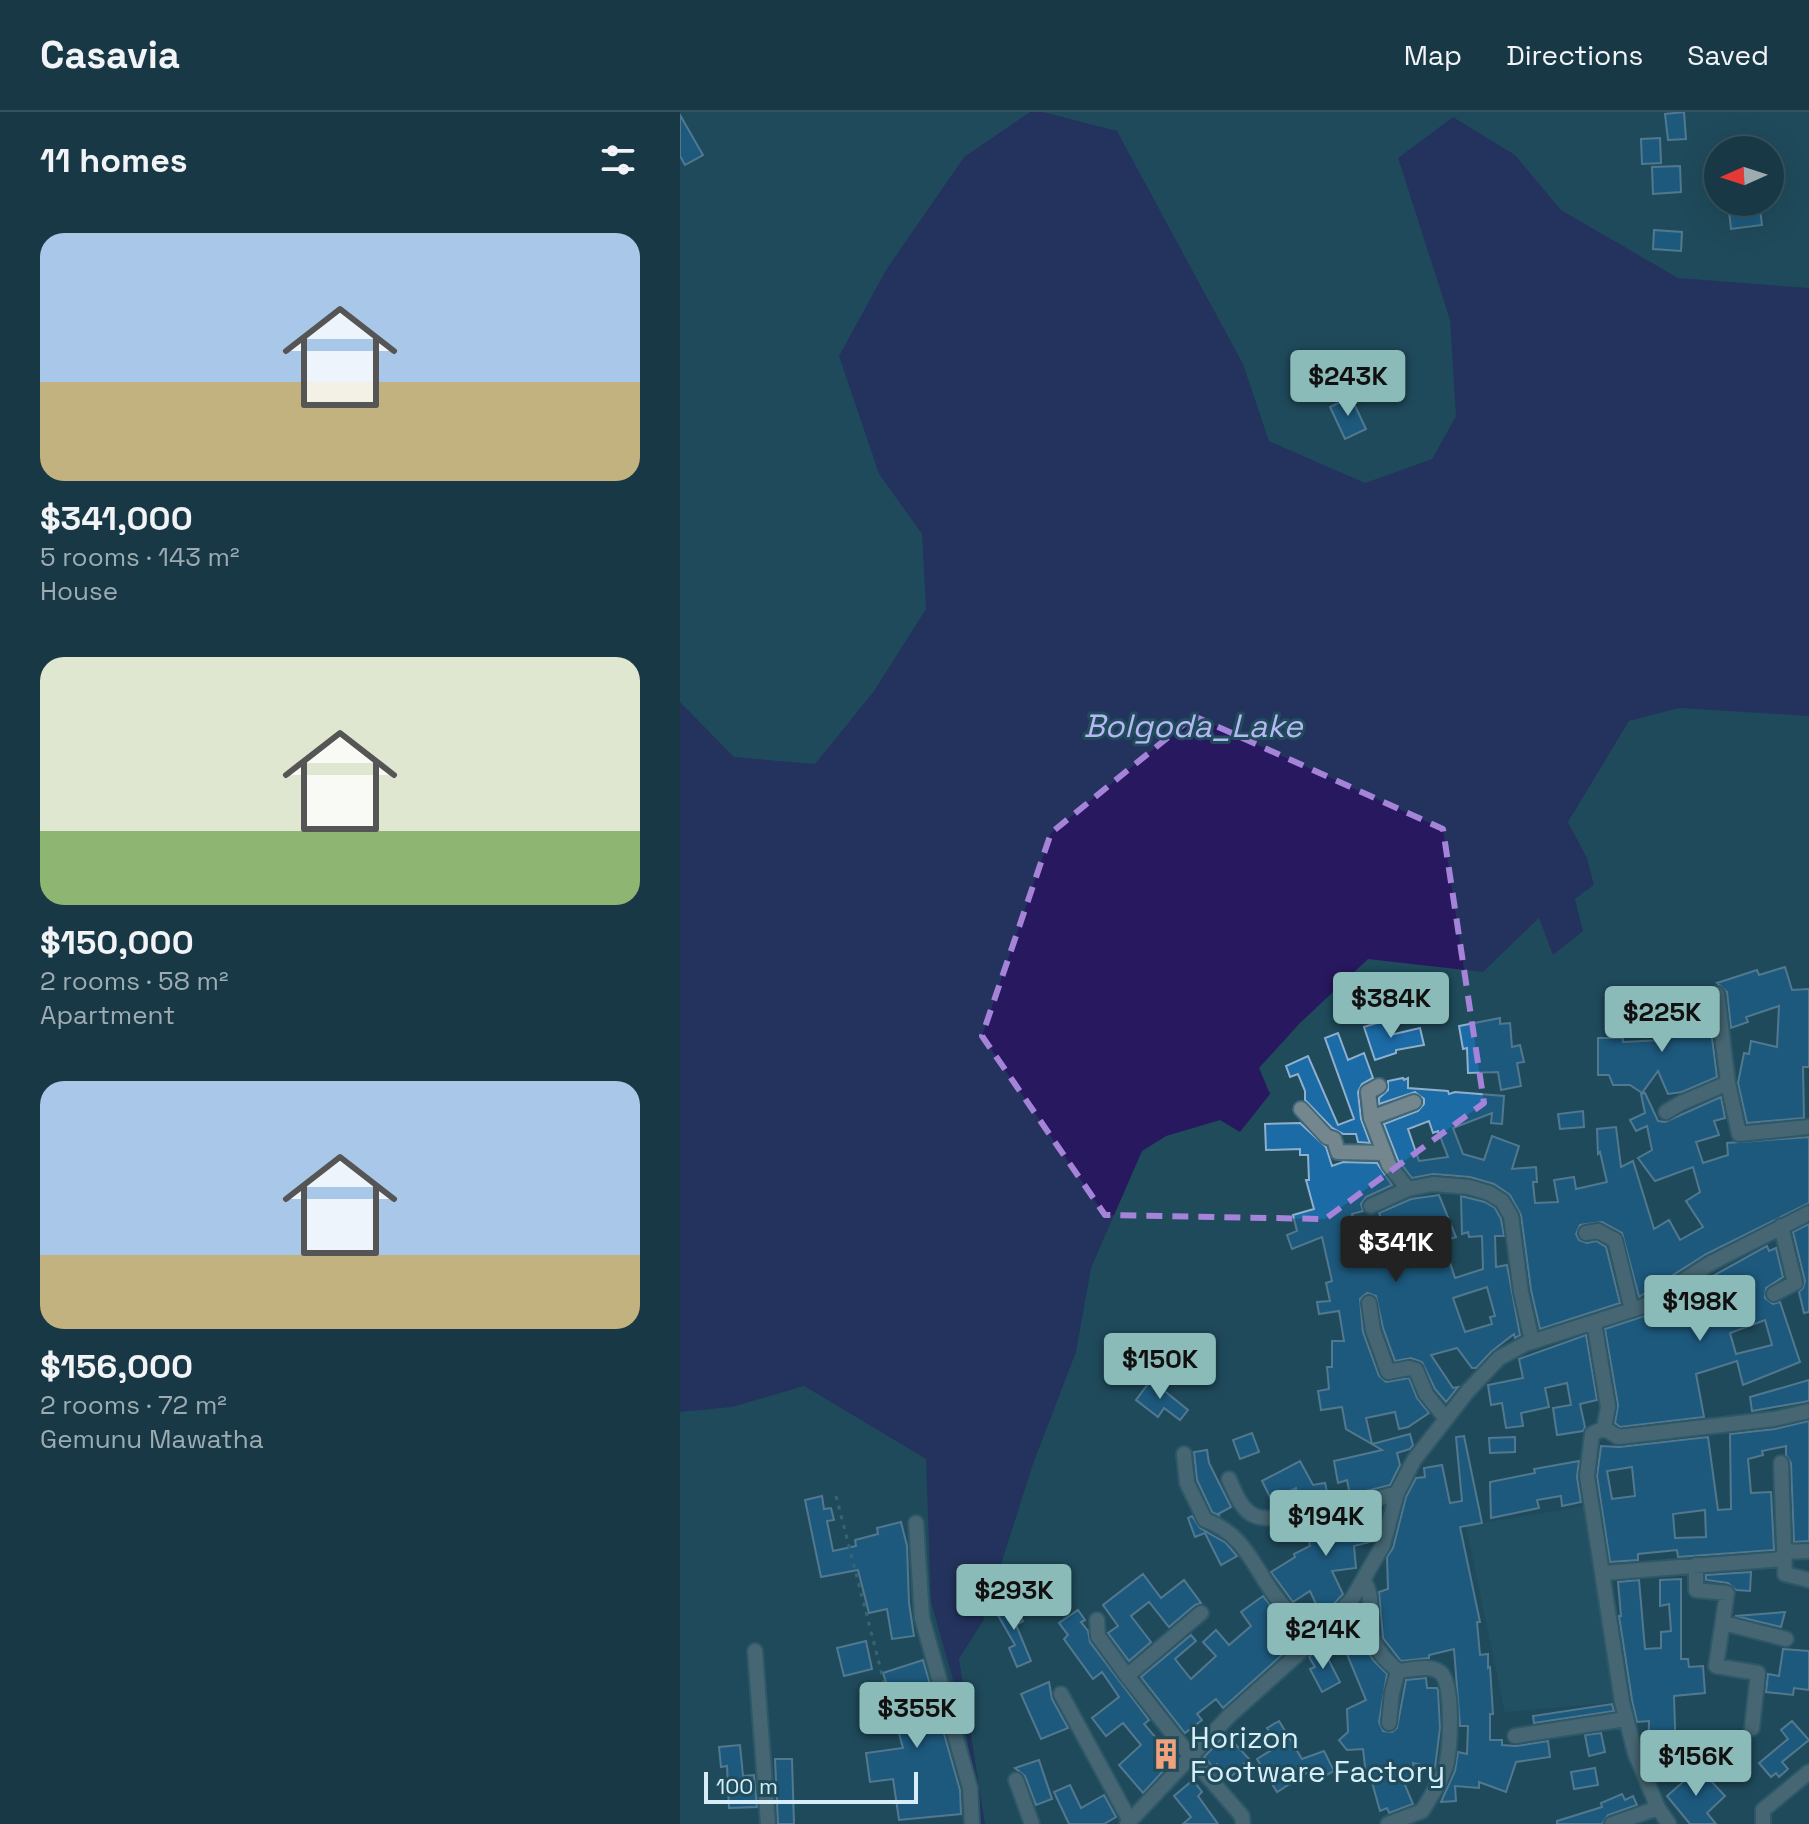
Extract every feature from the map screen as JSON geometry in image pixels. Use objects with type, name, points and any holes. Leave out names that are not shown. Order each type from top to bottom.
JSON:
[{"type":"street","points":[[1717,994],[1728,1083],[1739,1134],[1809,1127]]},
{"type":"street","points":[[1666,1112],[1728,1083]]},
{"type":"street","points":[[1379,1086],[1368,1092],[1371,1118],[1389,1165],[1408,1189]]},
{"type":"street","points":[[1371,1118],[1414,1102]]},
{"type":"street","points":[[1301,1109],[1327,1137],[1334,1139],[1338,1152],[1384,1153]]},
{"type":"street","points":[[1371,1206],[1408,1189],[1433,1184],[1469,1187],[1502,1201],[1511,1216],[1521,1292],[1532,1341]]},
{"type":"street","points":[[1061,1694],[1128,1823],[1229,1716],[1318,1636],[1352,1599],[1383,1545],[1397,1493],[1414,1460],[1499,1358],[1532,1341],[1644,1306],[1711,1263],[1809,1213]]},
{"type":"street","points":[[1774,1294],[1795,1283],[1781,1226]]},
{"type":"street","points":[[1586,1233],[1598,1231],[1615,1240],[1632,1310]]},
{"type":"street","points":[[1369,1303],[1373,1330],[1388,1372],[1409,1368],[1416,1370],[1426,1394],[1446,1419]]},
{"type":"street","points":[[1594,1322],[1608,1407],[1604,1428]]},
{"type":"street","points":[[1604,1428],[1618,1437],[1774,1419],[1809,1411]]},
{"type":"street","points":[[1604,1428],[1592,1434],[1587,1476],[1626,1719],[1635,1753],[1658,1808],[1669,1824]]},
{"type":"street","points":[[1184,1454],[1187,1483],[1205,1520],[1220,1525],[1237,1538],[1284,1608],[1318,1636]]},
{"type":"street","points":[[1781,1463],[1785,1574],[1809,1580]]},
{"type":"street","points":[[1229,1479],[1240,1502],[1252,1515],[1264,1519],[1331,1510],[1397,1493]]},
{"type":"street","points":[[916,1523],[922,1618],[970,1788],[972,1824]]},
{"type":"street","points":[[1603,1573],[1809,1551]]},
{"type":"street","points":[[1696,1565],[1696,1590],[1727,1593],[1716,1666],[1758,1673],[1752,1728]]},
{"type":"street","points":[[1363,1580],[1369,1588],[1372,1640],[1384,1658],[1398,1671],[1432,1667],[1443,1673],[1448,1682],[1450,1735],[1447,1763],[1422,1811],[1388,1824]]},
{"type":"street","points":[[1127,1676],[1201,1613]]},
{"type":"street","points":[[1097,1620],[1098,1636],[1191,1757],[1242,1816],[1243,1824]]},
{"type":"street","points":[[1724,1623],[1786,1639]]},
{"type":"street","points":[[755,1651],[768,1824]]},
{"type":"street","points":[[1389,1723],[1398,1671]]},
{"type":"street","points":[[1515,1736],[1626,1719]]},
{"type":"street","points":[[1763,1824],[1763,1810],[1809,1772]]},
{"type":"street","points":[[1016,1780],[1032,1824]]},
{"type":"street","points":[[1612,1824],[1658,1808]]},
{"type":"path","points":[[836,1496],[892,1713],[944,1697]]},
{"type":"highlighted area","points":[[1194,716],[1443,829],[1484,1103],[1325,1219],[1105,1215],[982,1036],[1051,833]]},
{"type":"shaded area","points":[[1586,1506],[1616,1702],[1505,1712],[1466,1526]]},
{"type":"water","name":"Bolgoda_Lake","points":[[1030,112],[1043,112],[1117,131],[1243,364],[1269,441],[1365,483],[1432,459],[1456,416],[1450,320],[1398,158],[1453,117],[1515,155],[1561,210],[1678,278],[1809,288],[1809,716],[1679,708],[1629,721],[1568,822],[1587,858],[1594,885],[1575,899],[1583,931],[1553,955],[1539,918],[1483,972],[1368,959],[1299,1024],[1259,1068],[1270,1094],[1240,1132],[1220,1120],[1166,1136],[1142,1151],[1091,1268],[1076,1352],[1033,1464],[983,1621],[959,1659],[985,1824],[980,1824],[964,1719],[931,1602],[926,1459],[804,1386],[732,1407],[680,1412],[680,702],[734,757],[815,764],[874,691],[926,609],[922,534],[879,474],[839,356],[886,270],[964,157]]},
{"type":"building","points":[[1684,112],[1686,139],[1668,140],[1665,114]]},
{"type":"building","points":[[680,115],[703,155],[685,165],[680,156]]},
{"type":"building","points":[[1660,138],[1661,163],[1642,164],[1641,139]]},
{"type":"building","points":[[1680,166],[1681,192],[1653,194],[1652,167]]},
{"type":"building","points":[[1730,216],[1761,216],[1762,225],[1731,229]]},
{"type":"building","points":[[1654,230],[1682,232],[1681,251],[1653,249]]},
{"type":"building","points":[[1351,397],[1366,429],[1345,439],[1330,407]]},
{"type":"building","points":[[1785,967],[1792,990],[1809,989],[1809,1067],[1803,1067],[1804,1118],[1747,1123],[1738,1083],[1744,1053],[1749,1054],[1751,1041],[1777,1047],[1779,1006],[1746,1017],[1748,1022],[1731,1028],[1727,992],[1717,983],[1757,970],[1759,975]]},
{"type":"building","points":[[1681,998],[1691,1025],[1710,1022],[1717,1077],[1682,1092],[1668,1094],[1658,1071],[1642,1093],[1630,1085],[1613,1085],[1609,1075],[1598,1075],[1598,1038],[1623,1038],[1623,1042],[1663,1040],[1651,1010]]},
{"type":"building","points":[[1500,1018],[1500,1024],[1510,1023],[1512,1047],[1520,1045],[1524,1062],[1517,1063],[1521,1086],[1501,1090],[1498,1072],[1468,1073],[1467,1048],[1463,1049],[1459,1026]]},
{"type":"building","points":[[1386,1020],[1390,1035],[1420,1028],[1424,1045],[1396,1050],[1396,1053],[1375,1060],[1364,1027]]},
{"type":"building","points":[[1338,1033],[1348,1060],[1364,1053],[1373,1078],[1362,1084],[1358,1092],[1361,1119],[1370,1143],[1358,1142],[1356,1134],[1343,1134],[1332,1128],[1305,1100],[1298,1074],[1290,1077],[1286,1066],[1308,1056],[1338,1125],[1354,1119],[1325,1038]]},
{"type":"building","points":[[1408,1078],[1408,1088],[1448,1091],[1449,1094],[1504,1096],[1502,1124],[1491,1123],[1492,1113],[1453,1128],[1463,1154],[1484,1160],[1492,1136],[1519,1146],[1512,1169],[1536,1167],[1537,1182],[1533,1182],[1535,1203],[1558,1202],[1554,1180],[1574,1177],[1576,1189],[1607,1182],[1600,1152],[1598,1154],[1597,1129],[1616,1127],[1621,1167],[1633,1161],[1654,1229],[1669,1220],[1680,1240],[1703,1227],[1686,1201],[1700,1192],[1693,1167],[1655,1181],[1638,1158],[1652,1150],[1647,1126],[1636,1131],[1630,1120],[1645,1113],[1641,1094],[1645,1093],[1658,1121],[1665,1122],[1721,1097],[1725,1118],[1714,1121],[1719,1135],[1696,1142],[1703,1163],[1728,1155],[1727,1143],[1809,1137],[1809,1203],[1706,1254],[1639,1297],[1622,1233],[1602,1222],[1580,1225],[1576,1234],[1579,1240],[1587,1243],[1596,1241],[1606,1247],[1620,1303],[1540,1329],[1531,1290],[1521,1215],[1510,1195],[1494,1184],[1470,1177],[1433,1174],[1412,1178],[1398,1160],[1384,1124],[1418,1111],[1424,1099],[1415,1092],[1379,1104],[1379,1098],[1388,1090],[1388,1081]],"holes":[[[1429,1121],[1433,1133],[1438,1131],[1448,1157],[1419,1161],[1408,1129]]]},
{"type":"building","points":[[1583,1111],[1584,1127],[1560,1129],[1558,1114]]},
{"type":"building","points":[[1300,1123],[1326,1147],[1332,1166],[1343,1162],[1377,1163],[1392,1185],[1366,1197],[1361,1204],[1363,1211],[1352,1214],[1358,1240],[1388,1235],[1379,1213],[1411,1199],[1439,1195],[1456,1237],[1443,1241],[1455,1278],[1483,1269],[1482,1236],[1469,1237],[1468,1232],[1462,1234],[1461,1196],[1485,1202],[1495,1208],[1501,1219],[1504,1236],[1495,1236],[1496,1267],[1507,1265],[1520,1335],[1515,1338],[1514,1334],[1476,1368],[1472,1368],[1457,1348],[1431,1355],[1453,1388],[1458,1387],[1446,1402],[1435,1389],[1422,1362],[1411,1358],[1395,1361],[1376,1296],[1367,1293],[1360,1299],[1363,1332],[1379,1376],[1386,1382],[1409,1378],[1417,1398],[1429,1413],[1408,1427],[1399,1429],[1395,1412],[1366,1418],[1372,1444],[1346,1429],[1342,1407],[1321,1410],[1318,1391],[1329,1389],[1327,1367],[1332,1367],[1332,1341],[1344,1341],[1339,1311],[1319,1314],[1317,1302],[1330,1301],[1326,1283],[1332,1281],[1322,1237],[1292,1249],[1287,1235],[1297,1231],[1293,1215],[1314,1209],[1306,1180],[1309,1180],[1308,1155],[1300,1155],[1300,1149],[1266,1150],[1265,1124]],"holes":[[[1487,1287],[1495,1316],[1490,1317],[1492,1324],[1465,1332],[1453,1298]]]},
{"type":"building","points":[[1809,1224],[1809,1312],[1804,1313],[1799,1292],[1805,1281],[1793,1232]]},
{"type":"building","points":[[1767,1246],[1769,1251],[1776,1248],[1783,1277],[1766,1288],[1765,1298],[1773,1304],[1780,1302],[1800,1362],[1743,1385],[1737,1361],[1696,1374],[1704,1417],[1620,1427],[1615,1423],[1618,1405],[1605,1329],[1647,1315],[1666,1304],[1673,1314],[1700,1301],[1693,1287]],"holes":[[[1765,1320],[1772,1345],[1736,1354],[1730,1333]]]},
{"type":"building","points":[[1586,1335],[1597,1400],[1580,1404],[1585,1427],[1583,1431],[1557,1435],[1553,1408],[1571,1405],[1567,1383],[1545,1388],[1549,1407],[1521,1413],[1523,1426],[1506,1428],[1502,1403],[1491,1405],[1488,1385],[1523,1378],[1519,1359]]},
{"type":"building","points":[[1151,1380],[1188,1410],[1180,1420],[1164,1408],[1158,1417],[1136,1400]]},
{"type":"building","points":[[1809,1380],[1809,1401],[1752,1411],[1750,1397]]},
{"type":"building","points":[[1809,1421],[1809,1541],[1794,1542],[1791,1463],[1786,1455],[1786,1446],[1762,1451],[1763,1455],[1748,1459],[1751,1493],[1771,1492],[1774,1550],[1678,1557],[1677,1550],[1638,1554],[1638,1560],[1610,1562],[1597,1476],[1601,1446],[1619,1447],[1708,1437],[1718,1510],[1731,1509],[1730,1434]],"holes":[[[1632,1467],[1635,1496],[1612,1499],[1607,1471]],[[1705,1510],[1706,1537],[1675,1538],[1673,1514]]]},
{"type":"building","points":[[1252,1433],[1259,1452],[1240,1459],[1233,1440]]},
{"type":"building","points":[[1410,1434],[1413,1445],[1397,1453],[1400,1465],[1390,1485],[1350,1495],[1347,1480],[1338,1483],[1334,1461],[1382,1450],[1372,1444]]},
{"type":"building","points":[[1464,1436],[1482,1523],[1460,1527],[1480,1622],[1477,1622],[1480,1655],[1488,1654],[1490,1667],[1493,1714],[1490,1714],[1490,1740],[1502,1740],[1502,1745],[1516,1746],[1548,1741],[1550,1757],[1516,1762],[1506,1792],[1479,1782],[1479,1788],[1455,1786],[1456,1801],[1441,1802],[1455,1771],[1458,1752],[1467,1754],[1468,1726],[1460,1726],[1454,1649],[1429,1655],[1429,1658],[1401,1661],[1383,1638],[1379,1592],[1388,1589],[1387,1557],[1393,1548],[1406,1497],[1416,1478],[1425,1477],[1424,1468],[1442,1465],[1450,1503],[1462,1501],[1456,1437]]},
{"type":"building","points":[[1515,1437],[1515,1452],[1490,1453],[1489,1438]]},
{"type":"building","points":[[1207,1450],[1209,1463],[1231,1507],[1218,1514],[1220,1516],[1212,1512],[1197,1480],[1194,1452]]},
{"type":"building","points":[[1300,1461],[1313,1485],[1325,1483],[1329,1500],[1300,1506],[1296,1488],[1272,1501],[1262,1481]]},
{"type":"building","points":[[1579,1461],[1577,1477],[1581,1502],[1562,1506],[1561,1496],[1537,1500],[1539,1508],[1491,1518],[1490,1482],[1535,1473],[1534,1469]]},
{"type":"building","points":[[822,1496],[824,1509],[831,1508],[834,1520],[827,1521],[833,1551],[856,1546],[855,1540],[878,1534],[877,1528],[901,1522],[907,1546],[909,1603],[914,1636],[892,1639],[887,1609],[869,1613],[858,1570],[821,1577],[805,1500]]},
{"type":"building","points":[[1373,1510],[1377,1530],[1374,1541],[1354,1546],[1356,1568],[1332,1571],[1343,1594],[1322,1617],[1310,1591],[1293,1602],[1271,1572],[1310,1546],[1306,1525]]},
{"type":"building","points":[[1192,1516],[1200,1528],[1226,1543],[1237,1556],[1221,1565],[1205,1533],[1195,1537],[1188,1518]]},
{"type":"building","points":[[1751,1572],[1750,1591],[1736,1590],[1728,1583],[1706,1580],[1706,1575]]},
{"type":"building","points":[[1143,1574],[1161,1598],[1184,1580],[1201,1603],[1169,1627],[1149,1602],[1131,1616],[1151,1642],[1129,1661],[1108,1633],[1118,1626],[1103,1605]]},
{"type":"building","points":[[1681,1579],[1681,1659],[1688,1659],[1689,1667],[1703,1666],[1705,1693],[1674,1696],[1676,1756],[1648,1754],[1649,1721],[1637,1722],[1632,1700],[1619,1616],[1618,1582],[1639,1580],[1645,1649],[1661,1648],[1661,1632],[1671,1631],[1669,1604],[1660,1606],[1660,1580]]},
{"type":"building","points":[[1263,1596],[1281,1618],[1303,1636],[1223,1708],[1216,1699],[1197,1714],[1202,1720],[1185,1733],[1141,1677],[1191,1635],[1196,1641],[1175,1659],[1191,1679],[1216,1656],[1203,1642],[1216,1630],[1229,1645],[1251,1626],[1241,1612]]},
{"type":"building","points":[[1012,1600],[1023,1621],[1016,1625],[1031,1661],[1017,1667],[1009,1648],[1015,1645],[995,1610]]},
{"type":"building","points":[[1360,1606],[1364,1645],[1387,1674],[1379,1722],[1383,1731],[1392,1732],[1397,1728],[1406,1680],[1426,1678],[1427,1688],[1438,1690],[1440,1728],[1435,1768],[1413,1763],[1414,1777],[1402,1778],[1413,1804],[1389,1813],[1387,1808],[1380,1811],[1370,1775],[1366,1775],[1363,1749],[1347,1750],[1339,1740],[1348,1732],[1347,1709],[1366,1700],[1337,1630]]},
{"type":"building","points":[[1078,1610],[1085,1620],[1081,1622],[1088,1631],[1090,1642],[1149,1720],[1144,1724],[1174,1759],[1143,1793],[1119,1765],[1141,1745],[1123,1723],[1106,1736],[1092,1718],[1119,1697],[1102,1672],[1093,1679],[1064,1639],[1068,1635],[1059,1623]]},
{"type":"building","points":[[1785,1612],[1781,1627],[1735,1616],[1761,1614]]},
{"type":"building","points":[[866,1641],[872,1669],[844,1676],[837,1648]]},
{"type":"building","points":[[1322,1647],[1340,1682],[1322,1692],[1310,1669],[1315,1667],[1309,1657]]},
{"type":"building","points":[[1783,1649],[1809,1651],[1809,1690],[1794,1688],[1793,1695],[1766,1692],[1768,1674],[1779,1676]]},
{"type":"building","points":[[923,1660],[960,1790],[961,1814],[899,1820],[893,1779],[870,1782],[866,1753],[903,1748],[895,1719],[898,1718],[883,1673]]},
{"type":"building","points":[[1049,1682],[1052,1699],[1068,1728],[1041,1739],[1021,1694]]},
{"type":"building","points":[[1612,1704],[1614,1711],[1534,1723],[1533,1716]]},
{"type":"building","points":[[1279,1721],[1302,1759],[1324,1751],[1334,1771],[1315,1781],[1310,1771],[1277,1792],[1257,1759],[1278,1746],[1267,1728]]},
{"type":"building","points":[[1792,1721],[1809,1740],[1782,1762],[1788,1769],[1779,1777],[1776,1773],[1771,1777],[1759,1763],[1788,1739],[1781,1730]]},
{"type":"building","points":[[1601,1733],[1605,1752],[1589,1756],[1585,1735]]},
{"type":"building","points":[[1226,1734],[1249,1759],[1230,1778],[1217,1764],[1213,1767],[1204,1757]]},
{"type":"building","points":[[740,1745],[743,1776],[754,1775],[757,1807],[729,1808],[727,1766],[721,1767],[719,1747]]},
{"type":"building","points":[[775,1759],[792,1759],[794,1824],[778,1824]]},
{"type":"building","points":[[1039,1760],[1052,1799],[1036,1805],[1025,1776],[1015,1768]]},
{"type":"building","points":[[1595,1768],[1598,1785],[1574,1789],[1571,1772]]},
{"type":"building","points":[[1699,1768],[1725,1796],[1707,1813],[1716,1824],[1690,1824],[1667,1796]]},
{"type":"building","points":[[1193,1780],[1202,1792],[1198,1796],[1218,1824],[1183,1824],[1191,1817],[1174,1796]]},
{"type":"building","points":[[1070,1785],[1081,1808],[1104,1795],[1116,1817],[1104,1824],[1069,1824],[1054,1792]]},
{"type":"building","points":[[1622,1794],[1625,1800],[1633,1796],[1637,1805],[1608,1815],[1602,1824],[1557,1824],[1557,1821],[1602,1807],[1601,1803]]},
{"type":"place","name":"Horizon Footware Factory","points":[[1166,1754]]}]
